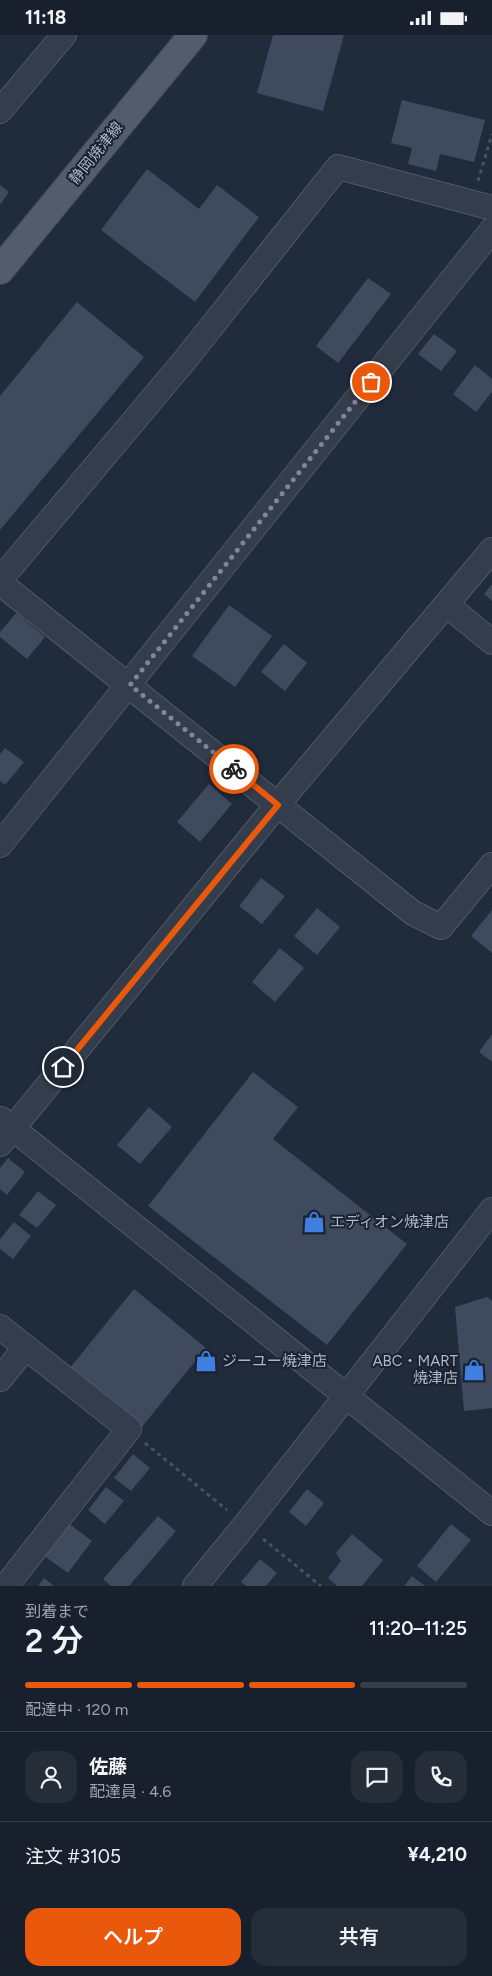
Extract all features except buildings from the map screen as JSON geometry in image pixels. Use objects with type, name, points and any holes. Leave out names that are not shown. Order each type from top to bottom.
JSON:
[{"type":"main road","name":"静岡焼津線","points":[[0,271],[193,35]]},
{"type":"street","points":[[0,111],[64,35]]},
{"type":"street","points":[[482,205],[338,167],[186,360],[0,581],[413,913],[441,927],[492,865]]},
{"type":"street","points":[[0,845],[130,685],[492,230]]},
{"type":"street","points":[[492,550],[4,1130],[346,1396],[492,1513]]},
{"type":"street","points":[[447,605],[492,643]]},
{"type":"street","points":[[195,1586],[492,1210]]},
{"type":"street","points":[[0,1327],[129,1429],[6,1586]]},
{"type":"street","points":[[0,1379],[26,1347]]},
{"type":"path","points":[[482,205],[492,134]]},
{"type":"path","points":[[129,1429],[321,1586]]},
{"type":"way so far","points":[[234,769],[130,685],[371,382]]},
{"type":"place","name":"エディオン焼津店","points":[[314,1222]]},
{"type":"place","name":"ジーユー焼津店","points":[[206,1361]]},
{"type":"place","name":"ABC・MART 焼津店","points":[[474,1370]]},
{"type":"route","points":[[63,1067],[278,805],[234,769]]}]
